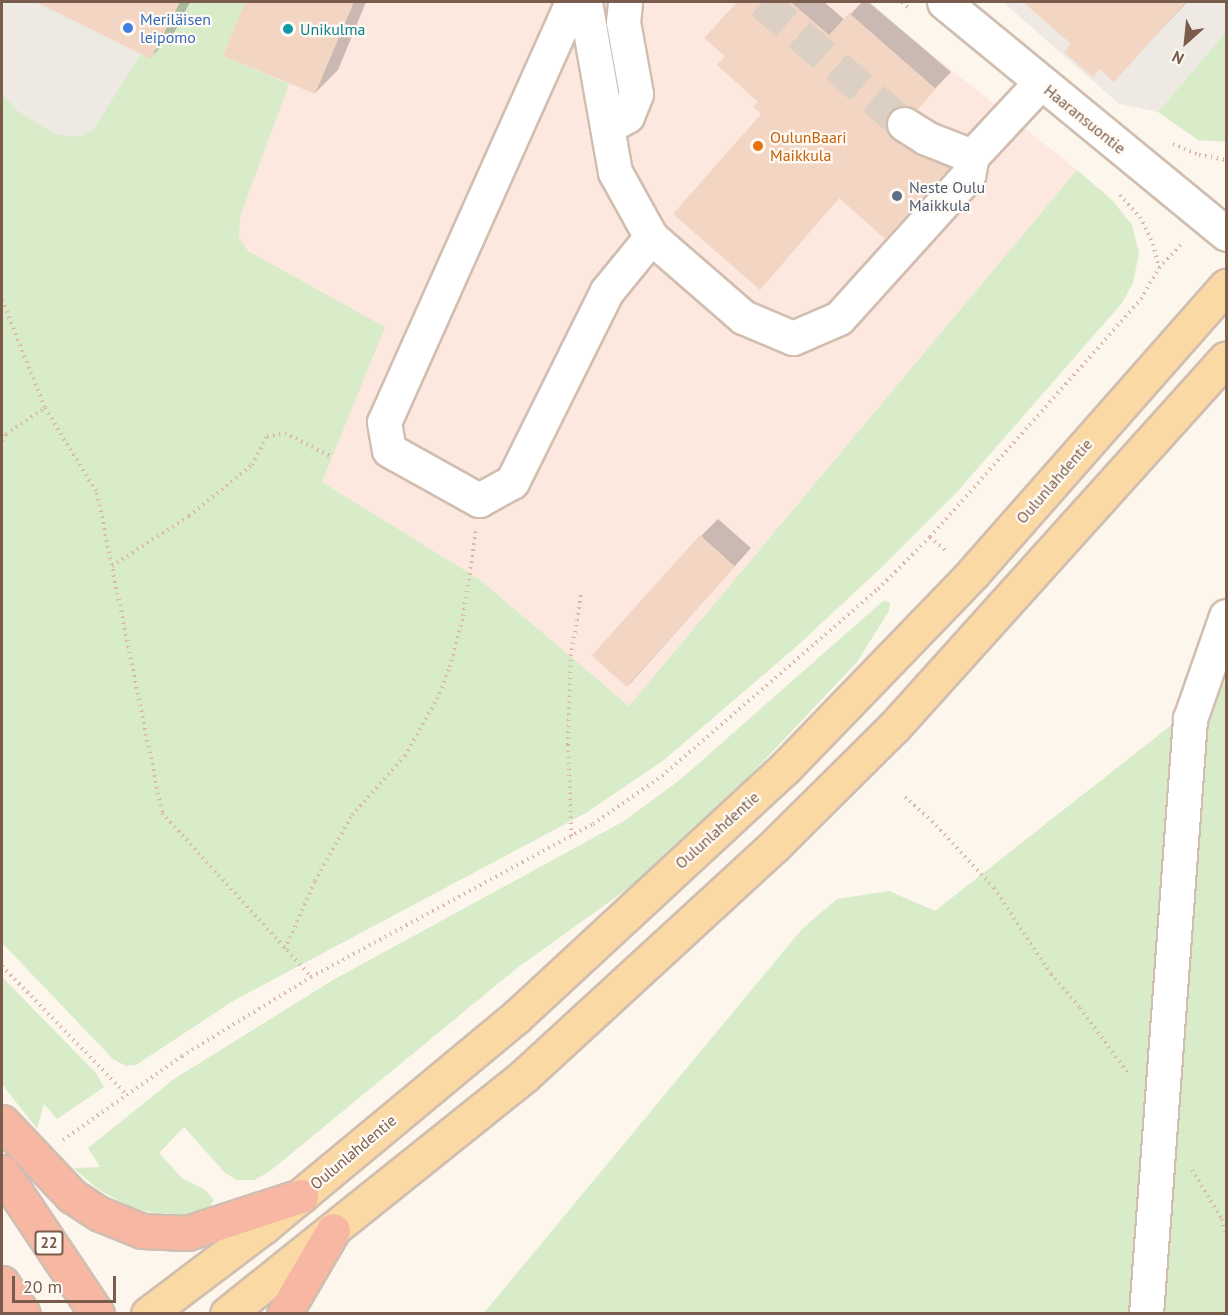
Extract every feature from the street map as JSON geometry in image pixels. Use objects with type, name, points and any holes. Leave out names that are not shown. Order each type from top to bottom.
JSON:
[{"type":"highway","points":[[2,1122],[72,1196],[99,1214],[142,1231],[187,1233],[301,1196]]},
{"type":"highway","name":"22","points":[[2,1172],[97,1314]]},
{"type":"highway","points":[[284,1314],[333,1230]]},
{"type":"highway","points":[[2,1283],[23,1314]]},
{"type":"main road","name":"Oulunlahdentie","points":[[148,1314],[301,1196],[516,1017],[784,769],[973,573],[1227,285]]},
{"type":"main road","points":[[226,1314],[525,1075],[775,845],[894,727],[1227,358]]},
{"type":"street","points":[[572,2],[384,422],[389,450],[479,500],[512,482],[607,291],[651,237]]},
{"type":"street","points":[[585,2],[615,172],[651,237],[742,317],[793,338],[839,318],[968,175],[972,156],[1040,83]]},
{"type":"street","points":[[607,127],[627,116],[636,94],[623,22],[625,2]]},
{"type":"street","name":"Haaransuontie","points":[[944,2],[1216,226]]},
{"type":"street","points":[[904,124],[926,138],[972,156]]},
{"type":"street","points":[[1146,1314],[1190,719],[1227,616]]},
{"type":"path","points":[[58,1144],[182,1056],[311,977],[571,836],[662,776],[878,589],[938,528],[1142,299],[1159,268],[1216,226]]},
{"type":"path","points":[[2,300],[45,408],[97,494],[162,813],[311,977]]},
{"type":"path","points":[[2,441],[6,434],[45,408]]},
{"type":"path","points":[[112,566],[189,516],[252,465],[267,436],[285,433],[332,457]]},
{"type":"path","points":[[285,949],[315,882],[352,815],[405,756],[437,699],[450,667],[463,616],[471,574],[479,500]]},
{"type":"path","points":[[571,836],[568,745],[571,656],[581,594]]},
{"type":"path","points":[[905,797],[932,821],[994,888],[1051,975],[1080,1008],[1129,1076]]},
{"type":"path","points":[[2,966],[126,1094]]},
{"type":"path","points":[[1162,1122],[1222,1219],[1227,1235]]},
{"type":"shaded area","points":[[2,2],[209,2],[105,211],[2,143]]},
{"type":"shaded area","points":[[209,2],[866,2],[1077,170],[629,706],[479,579],[322,482],[105,211]]},
{"type":"shaded area","points":[[1003,2],[1226,2],[1226,32],[1158,112],[1119,104]]},
{"type":"green space","points":[[180,2],[245,2],[223,56],[289,84],[240,217],[239,238],[248,251],[385,327],[322,482],[479,579],[629,706],[1077,170],[1113,201],[1132,225],[1139,253],[1133,283],[1122,303],[957,492],[884,565],[797,646],[664,760],[586,813],[233,1001],[136,1065],[126,1066],[113,1059],[2,943],[2,93],[15,109],[54,134],[81,137],[93,130],[141,54],[151,58]]},
{"type":"green space","points":[[1226,32],[1226,142],[1198,140],[1158,112]]},
{"type":"green space","points":[[883,601],[890,602],[889,611],[857,662],[739,787],[630,887],[517,968],[269,1172],[254,1180],[237,1180],[225,1173],[184,1127],[159,1153],[182,1178],[204,1189],[214,1200],[209,1208],[186,1215],[148,1212],[126,1205],[98,1189],[73,1168],[100,1167],[88,1148],[174,1079],[333,980],[624,821],[681,779]]},
{"type":"green space","points":[[1226,682],[1226,1313],[483,1314],[802,929],[837,899],[889,891],[935,911]]},
{"type":"green space","points":[[2,977],[96,1073],[104,1087],[57,1119],[44,1104],[37,1129],[2,1084]]},
{"type":"building","name":"Meriläisen leipomo","points":[[36,2],[180,2],[151,59]]},
{"type":"building","name":"Unikulma","points":[[245,2],[354,2],[315,94],[223,56]]},
{"type":"building","points":[[737,2],[791,2],[829,35],[849,13],[936,89],[917,110],[905,105],[889,113],[885,123],[888,133],[916,154],[949,168],[885,239],[839,198],[760,290],[673,214],[761,114],[753,107],[758,102],[717,65],[725,56],[704,38]]},
{"type":"building","points":[[1023,2],[1186,2],[1114,82],[1099,69],[1093,77],[1064,52],[1071,44]]},
{"type":"building","points":[[700,535],[735,566],[627,687],[592,655]]},
{"type":"tunnel","points":[[762,2],[904,124]]},
{"type":"place","name":"Meriläisen leipomo","points":[[128,28]]},
{"type":"place","name":"Unikulma","points":[[288,29]]},
{"type":"place","name":"OulunBaari Maikkula","points":[[758,146]]},
{"type":"place","name":"Neste Oulu Maikkula","points":[[897,196]]}]
